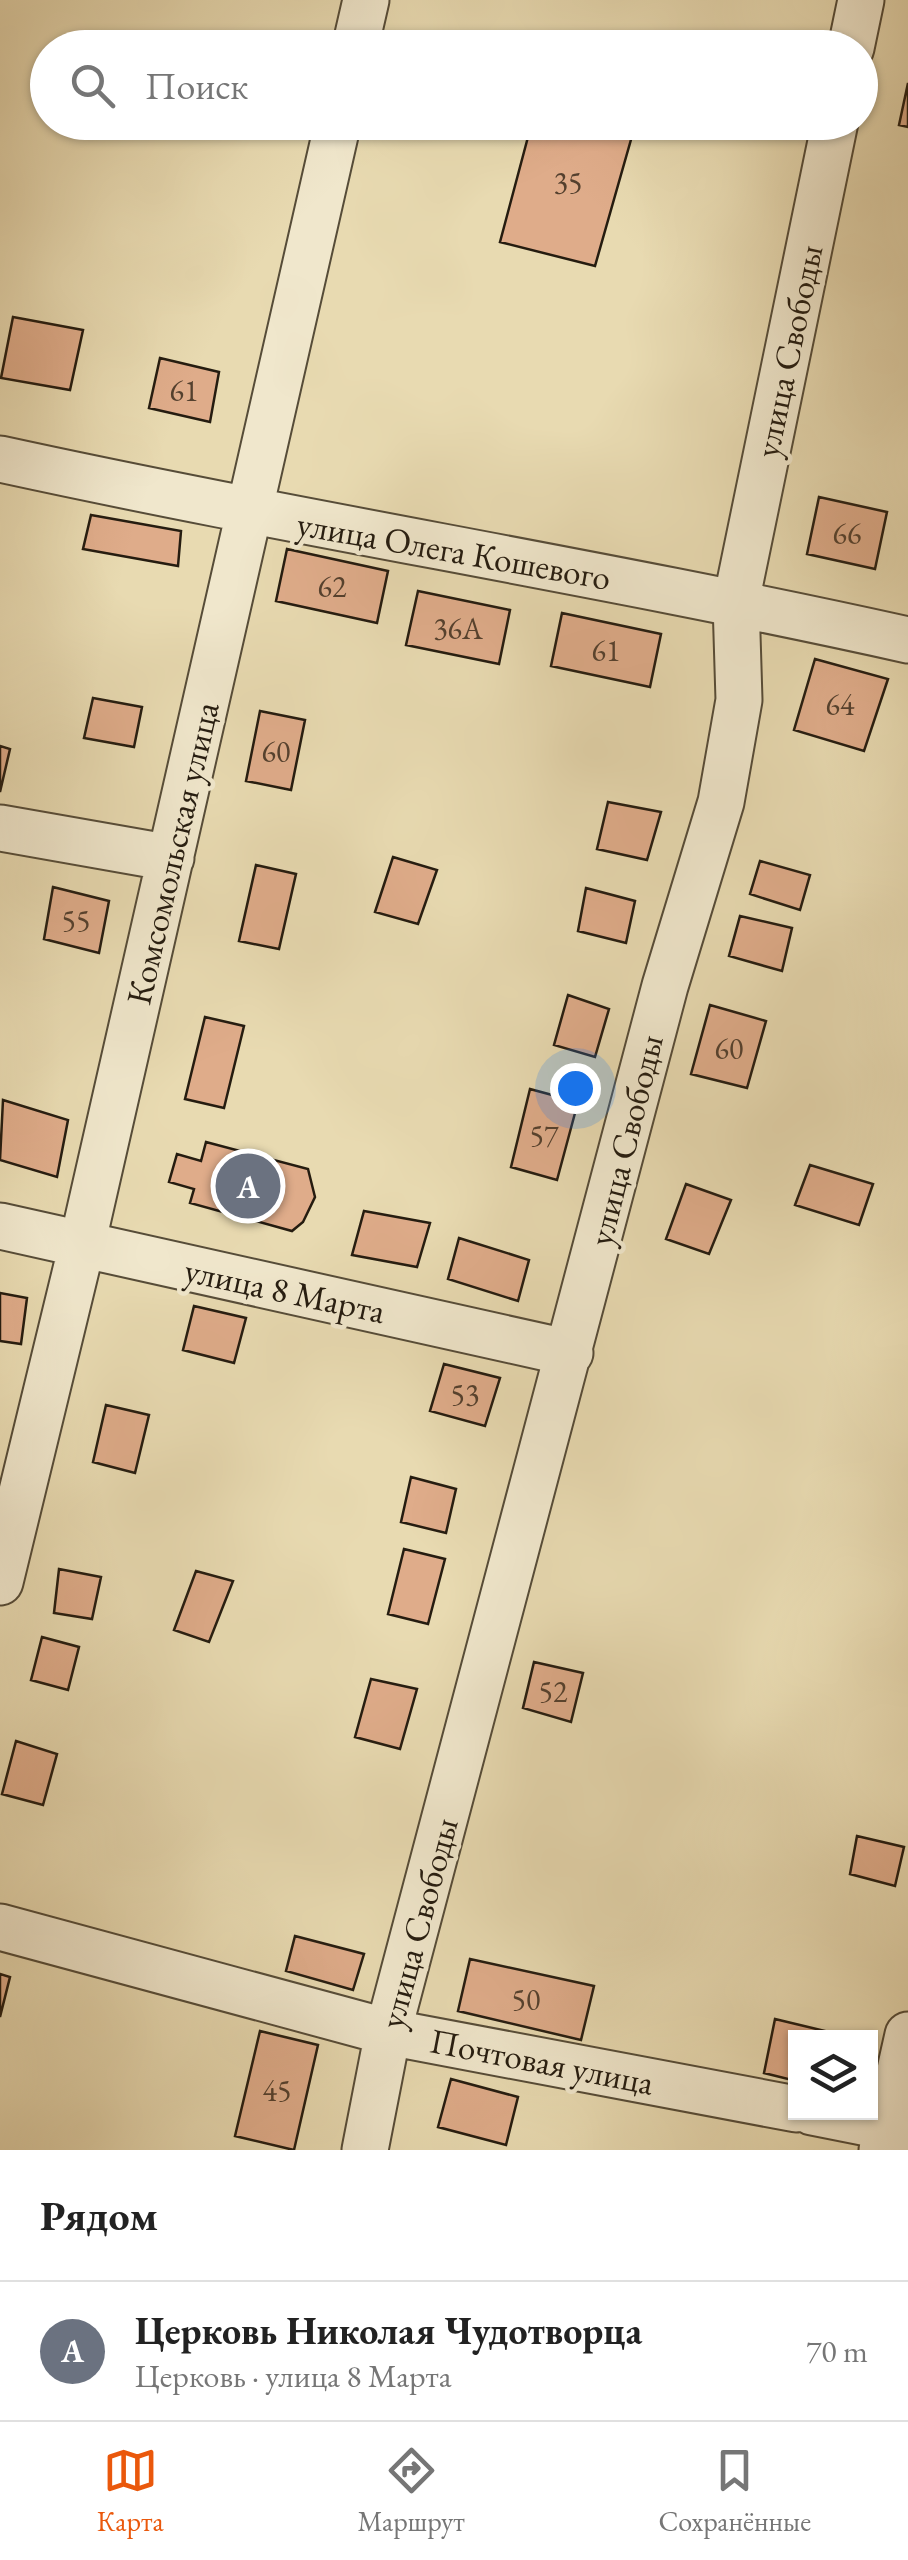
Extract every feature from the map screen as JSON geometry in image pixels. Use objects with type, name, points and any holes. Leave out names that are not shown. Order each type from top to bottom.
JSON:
[{"type":"street","points":[[359,30],[366,0]]},
{"type":"street","points":[[855,30],[861,0]]},
{"type":"street","name":"Комсомольская улица","points":[[0,1582],[82,1245],[334,140]]},
{"type":"street","name":"улица Свободы","points":[[365,2150],[388,2032],[664,986],[721,802],[738,700],[736,602],[832,140]]},
{"type":"street","name":"улица Олега Кошевого","points":[[0,459],[250,514],[736,602],[908,640]]},
{"type":"street","points":[[0,828],[171,858]]},
{"type":"street","name":"улица 8 Марта","points":[[0,1226],[570,1353]]},
{"type":"street","name":"Почтовая улица","points":[[0,1927],[388,2032],[788,2107]]},
{"type":"street","points":[[839,2120],[892,2136],[908,2035]]},
{"type":"building","points":[[908,83],[908,127],[899,125]]},
{"type":"building","points":[[527,140],[631,140],[595,266],[500,242]]},
{"type":"building","points":[[13,317],[83,330],[70,390],[1,378]]},
{"type":"building","points":[[160,358],[219,372],[210,422],[149,408]]},
{"type":"building","points":[[819,497],[887,512],[875,569],[807,554]]},
{"type":"building","points":[[91,515],[181,531],[178,566],[83,549]]},
{"type":"building","points":[[287,549],[388,571],[377,623],[276,601]]},
{"type":"building","points":[[418,591],[510,610],[499,664],[406,645]]},
{"type":"building","points":[[562,613],[661,634],[650,687],[551,666]]},
{"type":"building","points":[[815,659],[888,679],[864,751],[794,730]]},
{"type":"building","points":[[93,698],[142,707],[134,747],[84,738]]},
{"type":"building","points":[[260,711],[305,720],[291,790],[246,781]]},
{"type":"building","points":[[0,746],[10,749],[0,792]]},
{"type":"building","points":[[608,802],[661,812],[647,860],[597,849]]},
{"type":"building","points":[[393,857],[437,870],[418,924],[375,912]]},
{"type":"building","points":[[760,861],[810,875],[800,910],[750,894]]},
{"type":"building","points":[[256,865],[296,874],[279,949],[239,941]]},
{"type":"building","points":[[53,887],[109,901],[99,953],[44,939]]},
{"type":"building","points":[[586,888],[635,901],[626,943],[578,931]]},
{"type":"building","points":[[740,916],[792,928],[782,971],[729,956]]},
{"type":"building","points":[[568,995],[609,1009],[595,1057],[554,1045]]},
{"type":"building","points":[[710,1005],[766,1021],[747,1088],[691,1074]]},
{"type":"building","points":[[205,1017],[244,1026],[224,1108],[185,1099]]},
{"type":"building","points":[[530,1089],[578,1102],[557,1180],[511,1167]]},
{"type":"building","points":[[3,1100],[68,1120],[57,1177],[0,1160]]},
{"type":"building","points":[[206,1142],[308,1169],[315,1197],[303,1222],[292,1231],[190,1203],[194,1189],[169,1182],[177,1154],[201,1161]]},
{"type":"building","points":[[810,1165],[873,1184],[859,1225],[795,1205]]},
{"type":"building","points":[[686,1184],[731,1200],[709,1254],[666,1239]]},
{"type":"building","points":[[364,1211],[430,1223],[417,1267],[352,1255]]},
{"type":"building","points":[[459,1238],[529,1260],[518,1301],[448,1279]]},
{"type":"building","points":[[0,1293],[27,1298],[21,1344],[0,1341]]},
{"type":"building","points":[[194,1306],[246,1318],[234,1363],[183,1350]]},
{"type":"building","points":[[444,1364],[500,1378],[485,1426],[430,1411]]},
{"type":"building","points":[[106,1405],[149,1415],[135,1473],[93,1462]]},
{"type":"building","points":[[411,1477],[456,1489],[446,1533],[401,1522]]},
{"type":"building","points":[[404,1549],[445,1559],[428,1624],[388,1614]]},
{"type":"building","points":[[59,1569],[101,1577],[92,1619],[54,1613]]},
{"type":"building","points":[[196,1571],[233,1581],[209,1642],[174,1630]]},
{"type":"building","points":[[42,1637],[79,1647],[68,1690],[31,1680]]},
{"type":"building","points":[[534,1662],[583,1673],[571,1722],[523,1708]]},
{"type":"building","points":[[371,1679],[417,1689],[400,1749],[355,1737]]},
{"type":"building","points":[[16,1741],[57,1754],[43,1805],[2,1794]]},
{"type":"building","points":[[857,1836],[904,1847],[895,1886],[850,1874]]},
{"type":"building","points":[[295,1936],[364,1954],[353,1990],[286,1971]]},
{"type":"building","points":[[470,1959],[594,1986],[581,2040],[458,2011]]},
{"type":"building","points":[[0,1974],[10,1977],[0,2017]]},
{"type":"building","points":[[775,2019],[821,2030],[788,2030],[788,2079],[764,2073]]},
{"type":"building","points":[[260,2031],[318,2045],[294,2150],[235,2136]]},
{"type":"building","points":[[451,2079],[518,2097],[506,2145],[438,2127]]},
{"type":"place","name":"Церковь Николая Чудотворца","points":[[248,1186]]}]
